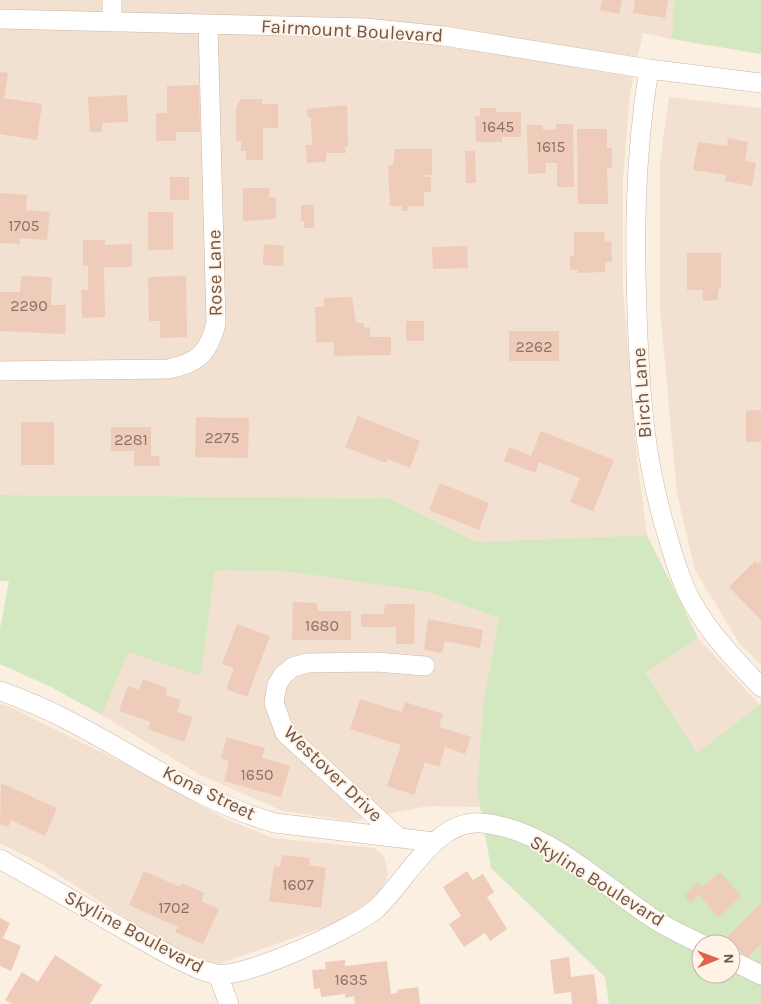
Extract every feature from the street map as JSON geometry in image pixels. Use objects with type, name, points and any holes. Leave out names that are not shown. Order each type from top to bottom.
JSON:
[{"type":"street","points":[[112,0],[112,22]]},
{"type":"street","name":"Fairmount Boulevard","points":[[0,19],[366,28],[409,31],[649,69],[761,83]]},
{"type":"street","name":"Rose Lane","points":[[0,371],[42,372],[186,366],[202,356],[212,340],[216,323],[208,24]]},
{"type":"street","name":"Birch Lane","points":[[649,69],[638,148],[634,261],[640,386],[648,458],[678,571],[693,603],[719,641],[761,688]]},
{"type":"street","name":"Westover Drive","points":[[397,836],[285,733],[274,703],[277,685],[283,675],[293,667],[307,663],[376,662],[426,666]]},
{"type":"street","name":"Kona Street","points":[[0,691],[72,720],[222,804],[251,816],[275,823],[397,836],[434,842]]},
{"type":"street","name":"Skyline Boulevard","points":[[0,859],[171,956],[196,968],[218,975],[239,972],[342,932],[376,908],[434,842],[448,832],[468,823],[481,823],[515,831],[556,851],[650,917],[691,939]]},
{"type":"street","points":[[741,965],[761,976]]},
{"type":"street","points":[[218,975],[229,1004]]},
{"type":"shaded area","points":[[0,0],[674,0],[672,39],[643,33],[630,93],[623,178],[623,289],[637,459],[647,535],[476,542],[389,498],[0,495]]},
{"type":"shaded area","points":[[669,97],[761,108],[761,665],[739,643],[695,570],[677,494],[660,308],[660,162]]},
{"type":"shaded area","points":[[215,570],[292,572],[428,592],[499,618],[483,704],[477,791],[480,807],[428,806],[351,821],[283,811],[198,774],[102,715],[128,651],[201,676]]},
{"type":"shaded area","points":[[698,638],[760,705],[697,753],[646,671]]},
{"type":"shaded area","points":[[0,704],[10,707],[129,766],[226,819],[273,838],[374,848],[384,856],[388,874],[382,891],[347,919],[219,964],[188,958],[40,863],[0,843]]},
{"type":"green space","points":[[674,0],[761,0],[761,54],[672,39]]},
{"type":"green space","points":[[0,495],[389,498],[476,542],[647,535],[698,638],[646,672],[697,753],[761,704],[761,1004],[609,1004],[605,977],[491,868],[477,791],[483,704],[499,618],[428,592],[292,572],[215,570],[201,676],[128,652],[102,715],[51,687],[0,664],[0,629],[9,581],[0,581]]},
{"type":"building","points":[[602,0],[622,0],[619,14],[600,10]]},
{"type":"building","points":[[635,0],[668,0],[665,18],[633,13]]},
{"type":"building","points":[[0,72],[8,73],[4,98],[42,104],[37,140],[0,134]]},
{"type":"building","points":[[199,85],[200,132],[176,132],[176,141],[156,141],[156,113],[167,113],[167,86]]},
{"type":"building","points":[[127,95],[128,122],[102,123],[102,132],[90,132],[88,97]]},
{"type":"building","points":[[241,99],[262,99],[262,104],[278,104],[278,128],[263,128],[263,160],[246,160],[246,151],[241,151],[241,141],[236,141],[236,107]]},
{"type":"building","points":[[347,105],[348,146],[345,146],[346,153],[326,153],[326,162],[307,163],[306,145],[312,145],[311,118],[308,118],[307,109]]},
{"type":"building","points":[[480,108],[496,108],[496,112],[521,112],[521,137],[502,137],[502,142],[476,142],[475,116],[480,116]]},
{"type":"building","points":[[556,124],[573,124],[574,187],[557,187],[557,163],[546,163],[546,173],[528,174],[527,125],[543,125],[543,130],[556,129]]},
{"type":"building","points":[[577,129],[607,129],[607,148],[612,148],[612,168],[607,168],[608,204],[578,204]]},
{"type":"building","points":[[728,138],[748,142],[745,161],[756,163],[752,186],[725,181],[726,175],[693,170],[698,142],[727,146]]},
{"type":"building","points":[[395,149],[432,149],[432,175],[425,175],[425,177],[431,177],[431,192],[424,192],[424,206],[408,206],[408,211],[402,211],[402,206],[390,206],[388,165],[393,165]]},
{"type":"building","points":[[465,151],[475,151],[476,183],[466,183]]},
{"type":"building","points":[[170,177],[189,177],[189,200],[170,200]]},
{"type":"building","points":[[243,188],[270,188],[269,197],[276,197],[276,219],[243,221]]},
{"type":"building","points":[[0,193],[27,195],[26,210],[50,212],[47,240],[20,238],[20,244],[0,243]]},
{"type":"building","points":[[301,205],[314,205],[314,228],[304,228],[304,221],[301,221]]},
{"type":"building","points":[[148,212],[173,212],[173,250],[148,250]]},
{"type":"building","points":[[574,232],[604,232],[605,241],[611,241],[612,262],[605,262],[605,272],[578,273],[578,270],[570,270],[570,256],[574,256]]},
{"type":"building","points":[[83,240],[105,240],[105,245],[132,244],[132,267],[104,267],[105,317],[82,318],[81,290],[88,290],[88,266],[83,266]]},
{"type":"building","points":[[264,244],[284,246],[283,266],[263,265]]},
{"type":"building","points":[[467,246],[468,268],[433,269],[432,247]]},
{"type":"building","points":[[687,253],[721,253],[721,289],[718,289],[718,300],[703,301],[703,290],[687,290]]},
{"type":"building","points":[[21,276],[52,277],[51,305],[66,305],[65,334],[0,331],[0,292],[20,292]]},
{"type":"building","points":[[186,276],[187,337],[160,338],[160,321],[149,321],[148,277]]},
{"type":"building","points":[[352,297],[356,323],[364,323],[364,328],[370,327],[370,337],[391,337],[391,355],[334,356],[334,342],[316,343],[315,307],[324,307],[324,298]]},
{"type":"building","points":[[406,321],[424,321],[424,341],[406,341]]},
{"type":"building","points":[[509,331],[559,331],[559,361],[509,361]]},
{"type":"building","points":[[761,410],[761,442],[746,442],[746,411]]},
{"type":"building","points":[[358,416],[420,441],[410,468],[388,459],[386,463],[345,447]]},
{"type":"building","points":[[196,417],[249,418],[248,458],[195,457]]},
{"type":"building","points":[[21,422],[54,422],[54,465],[21,465]]},
{"type":"building","points":[[111,427],[151,427],[151,456],[159,456],[160,466],[134,466],[134,451],[111,451]]},
{"type":"building","points":[[541,431],[614,460],[593,511],[570,502],[580,478],[539,462],[535,473],[504,461],[509,447],[531,456]]},
{"type":"building","points":[[440,483],[489,503],[479,530],[429,510]]},
{"type":"building","points":[[755,561],[758,564],[761,562],[761,620],[729,587]]},
{"type":"building","points":[[293,602],[317,603],[318,611],[351,611],[351,640],[292,640]]},
{"type":"building","points":[[385,604],[415,604],[414,644],[396,644],[396,627],[361,627],[361,614],[384,614]]},
{"type":"building","points":[[428,619],[483,630],[480,648],[445,641],[442,653],[424,650]]},
{"type":"building","points":[[237,624],[270,636],[247,697],[226,689],[234,668],[222,664]]},
{"type":"building","points":[[143,679],[167,688],[165,695],[181,700],[177,712],[193,717],[184,742],[148,729],[151,722],[119,711],[128,686],[139,690]]},
{"type":"building","points":[[360,699],[402,712],[405,702],[443,714],[439,727],[471,737],[465,754],[445,747],[439,767],[425,762],[414,795],[387,786],[401,745],[350,729]]},
{"type":"building","points":[[227,737],[265,748],[262,758],[290,766],[281,797],[224,781],[229,761],[221,758]]},
{"type":"building","points":[[1,783],[57,808],[45,836],[11,820],[8,827],[0,824]]},
{"type":"building","points":[[282,855],[310,858],[309,865],[326,868],[321,908],[269,901],[274,866],[280,867]]},
{"type":"building","points":[[144,871],[180,887],[182,883],[204,893],[201,901],[219,909],[203,944],[175,932],[178,927],[129,905]]},
{"type":"building","points":[[467,871],[473,880],[483,874],[494,892],[487,897],[507,929],[490,941],[485,933],[464,947],[449,924],[461,916],[443,887]]},
{"type":"building","points":[[720,872],[741,896],[718,917],[699,895],[691,903],[684,895],[698,883],[702,887]]},
{"type":"building","points":[[761,903],[761,944],[747,958],[741,952],[741,934],[731,934]]},
{"type":"building","points":[[0,918],[10,923],[3,938],[21,946],[11,971],[0,966]]},
{"type":"building","points":[[55,955],[102,985],[90,1004],[12,1004],[5,1000],[22,972],[38,982]]},
{"type":"building","points":[[569,957],[571,977],[594,974],[598,1004],[572,1004],[571,992],[554,994],[550,960]]},
{"type":"building","points":[[345,960],[345,966],[387,961],[391,994],[397,993],[397,990],[418,987],[420,1004],[355,1004],[354,996],[346,998],[345,994],[321,997],[320,988],[314,989],[312,970],[326,969],[325,962]]}]
